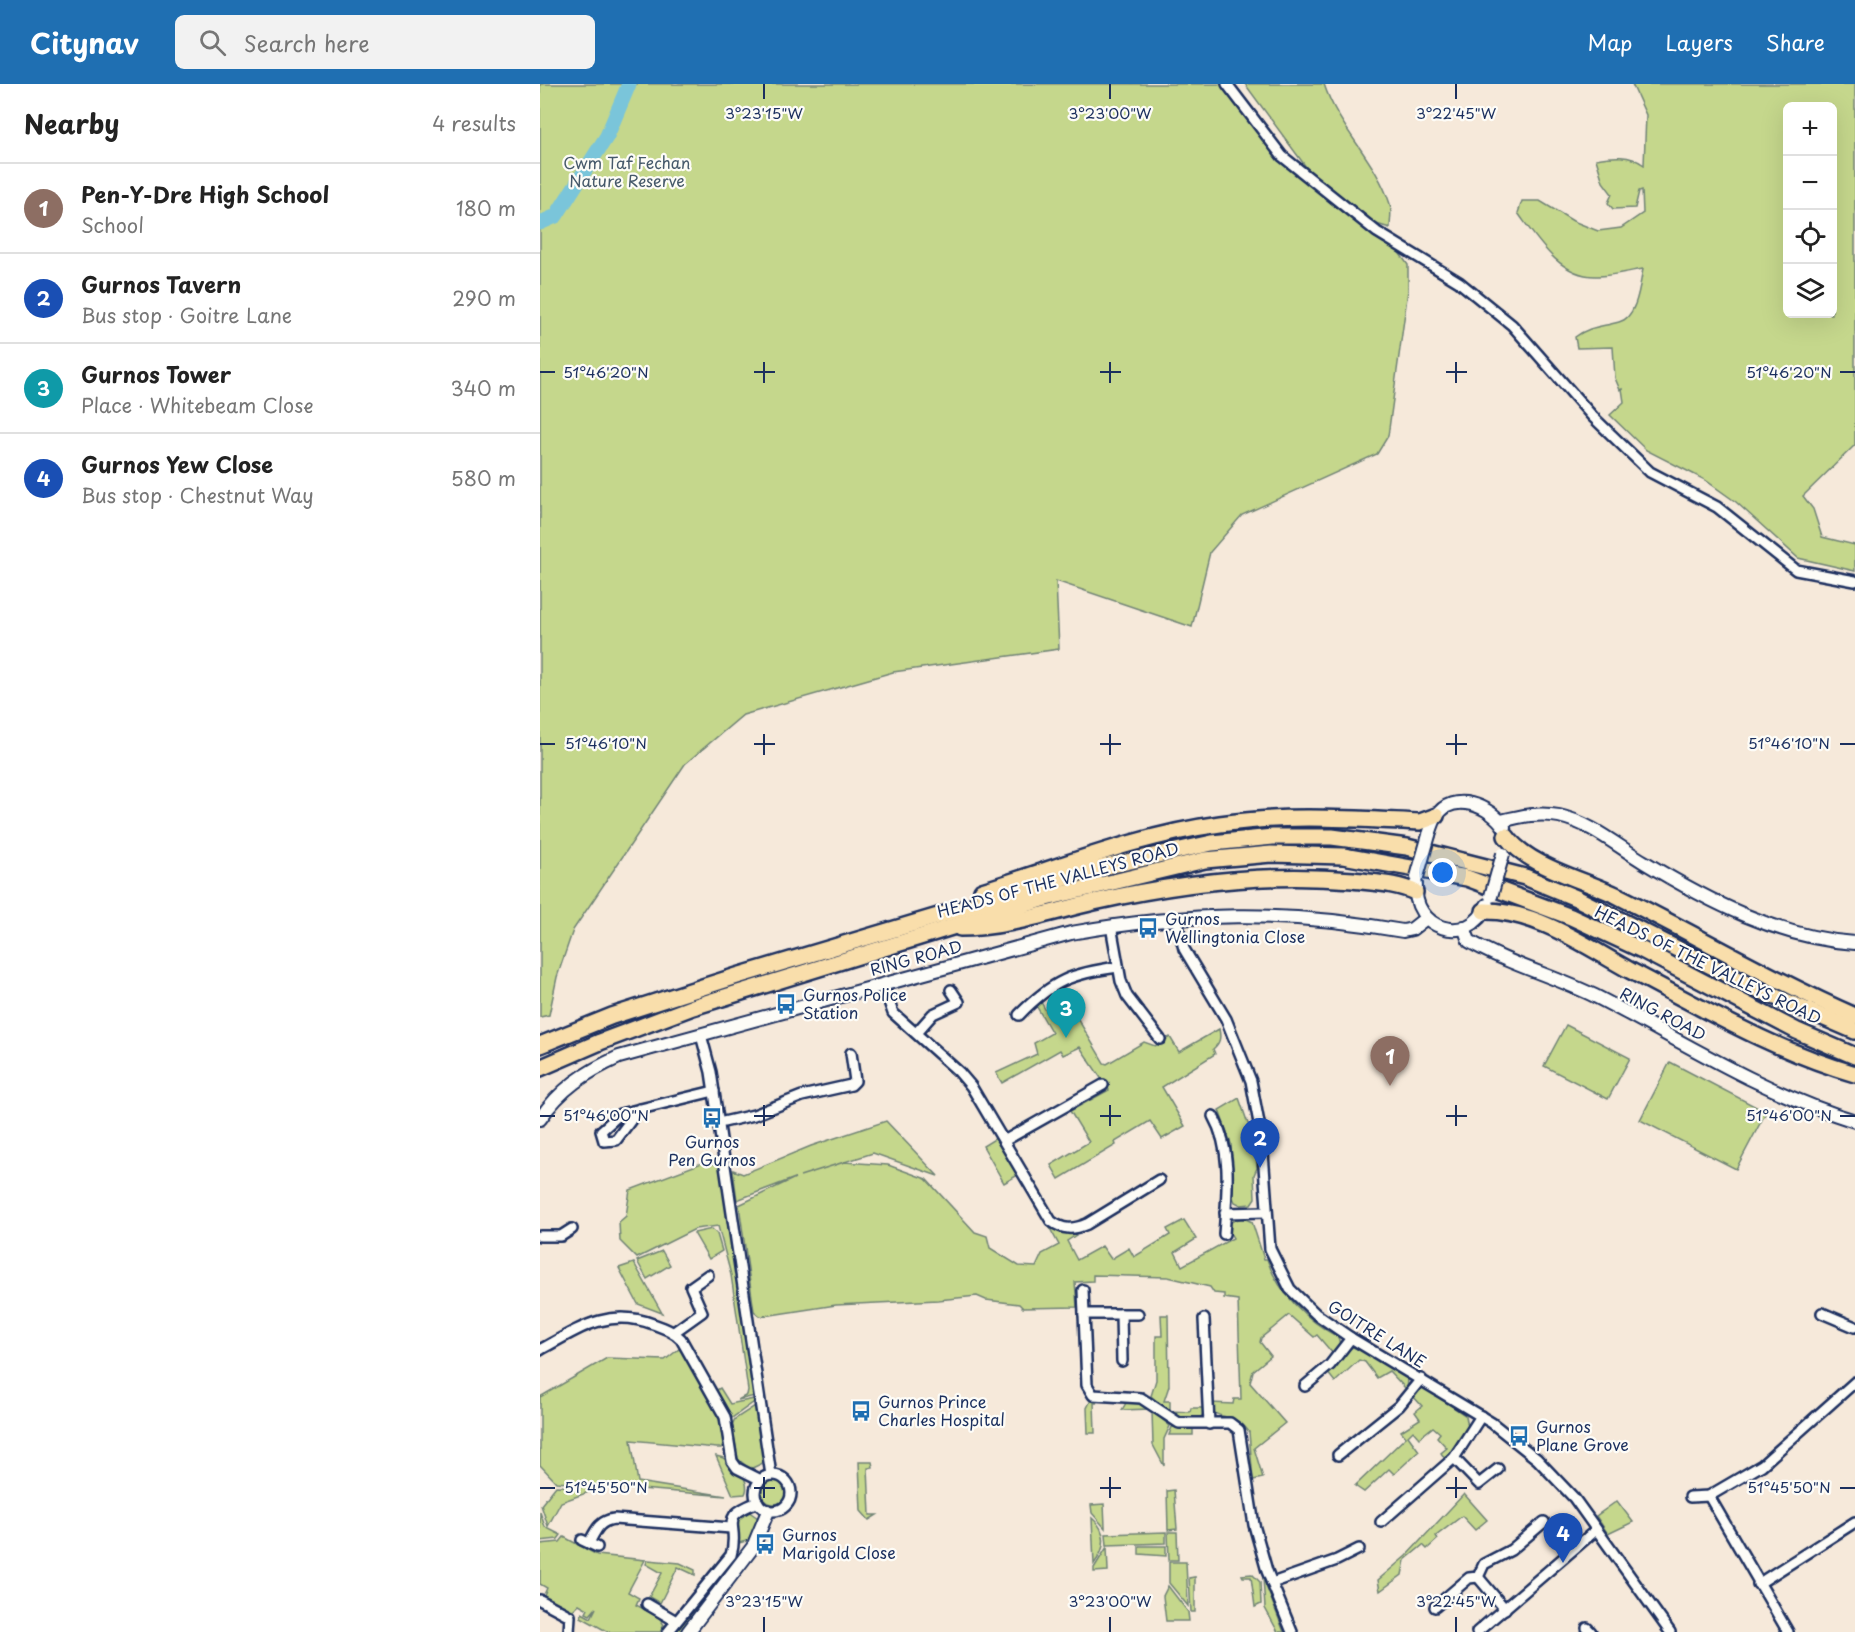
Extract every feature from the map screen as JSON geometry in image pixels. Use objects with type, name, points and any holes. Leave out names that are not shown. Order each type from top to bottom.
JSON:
[{"type":"highway","points":[[940,921],[965,897],[1155,838],[1218,824],[1289,817],[1420,822],[1436,816]]},
{"type":"highway","points":[[1506,836],[1515,848],[1527,857],[1604,889],[1855,1016]]},
{"type":"highway","name":"HEADS OF THE VALLEYS ROAD","points":[[540,1068],[600,1042],[693,1007],[1099,868],[1212,843],[1274,837],[1353,840],[1407,847],[1469,860],[1525,877],[1587,903],[1757,989],[1855,1031]]},
{"type":"highway","name":"HEADS OF THE VALLEYS ROAD","points":[[540,1045],[612,1016],[940,921],[1205,860],[1271,854],[1343,856],[1467,878],[1515,895],[1679,967],[1797,1031],[1855,1056]]},
{"type":"highway","points":[[940,921],[985,928],[1119,896],[1198,884],[1269,878],[1318,877],[1405,888],[1416,885]]},
{"type":"highway","points":[[1485,911],[1515,914],[1565,936],[1788,1052],[1855,1074]]},
{"type":"street","points":[[1227,84],[1282,156],[1377,232],[1459,282],[1512,325],[1593,417],[1650,472],[1717,507],[1796,570],[1855,581]]},
{"type":"street","points":[[1464,803],[1485,808],[1501,821],[1506,836],[1503,855],[1485,911],[1475,922],[1464,927],[1446,929],[1426,918],[1420,910],[1416,885],[1436,816],[1445,808],[1464,803]]},
{"type":"street","points":[[1501,821],[1531,814],[1561,817],[1597,831],[1696,891],[1770,926],[1825,940],[1855,943]]},
{"type":"street","name":"RING ROAD","points":[[540,1119],[561,1092],[597,1067],[619,1057],[1071,933],[1176,918],[1220,915],[1323,919],[1403,930],[1412,929],[1426,918]]},
{"type":"street","name":"GOITRE LANE","points":[[1176,918],[1184,949],[1226,1019],[1251,1081],[1262,1139],[1270,1249],[1290,1289],[1316,1314],[1351,1338],[1421,1378],[1513,1437],[1550,1471],[1574,1498],[1670,1632]]},
{"type":"street","points":[[1111,926],[1118,967],[1127,996],[1160,1039]]},
{"type":"street","name":"RING ROAD","points":[[1464,927],[1469,941],[1488,952],[1594,996],[1787,1098],[1855,1121]]},
{"type":"street","points":[[1019,1015],[1039,994],[1066,978],[1083,972],[1118,967]]},
{"type":"street","points":[[883,985],[893,1013],[965,1079],[1051,1221],[1059,1227],[1077,1229],[1159,1180]]},
{"type":"street","points":[[916,1033],[933,1014],[959,1002],[951,990]]},
{"type":"street","points":[[701,1035],[714,1091],[771,1475]]},
{"type":"street","points":[[719,1123],[754,1115],[802,1096],[851,1084],[855,1081],[851,1053]]},
{"type":"street","points":[[1004,1141],[1103,1085]]},
{"type":"street","points":[[639,1109],[714,1091]]},
{"type":"street","points":[[1213,1116],[1224,1135],[1225,1143],[1224,1234]]},
{"type":"street","points":[[1225,1213],[1266,1212]]},
{"type":"street","points":[[540,1236],[561,1236],[572,1228]]},
{"type":"street","points":[[674,1332],[702,1312],[691,1287],[708,1275]]},
{"type":"street","points":[[1083,1290],[1087,1385],[1093,1395],[1141,1398],[1174,1421],[1234,1425],[1242,1434],[1249,1500],[1272,1583],[1292,1632]]},
{"type":"street","points":[[1822,1313],[1855,1327]]},
{"type":"street","points":[[1084,1314],[1138,1314]]},
{"type":"street","points":[[1120,1314],[1122,1361]]},
{"type":"street","points":[[540,1350],[600,1319],[641,1319],[674,1332],[681,1339],[723,1411],[732,1461],[737,1468],[761,1480]]},
{"type":"street","points":[[1204,1319],[1209,1424]]},
{"type":"street","points":[[1305,1386],[1330,1365],[1351,1338]]},
{"type":"street","points":[[1338,1455],[1399,1406],[1421,1378]]},
{"type":"street","points":[[1690,1497],[1709,1496],[1762,1465],[1855,1382]]},
{"type":"street","points":[[1381,1522],[1454,1458],[1481,1416]]},
{"type":"street","points":[[1454,1458],[1479,1484],[1498,1469]]},
{"type":"street","points":[[771,1475],[786,1481],[791,1496],[782,1509],[768,1511],[758,1502],[755,1490],[761,1480],[771,1475]]},
{"type":"street","points":[[1709,1496],[1758,1584],[1788,1632]]},
{"type":"street","points":[[668,1632],[728,1559],[734,1542],[731,1527],[734,1514],[758,1502]]},
{"type":"street","points":[[688,1632],[753,1547],[768,1511]]},
{"type":"street","points":[[590,1543],[598,1525],[604,1520],[731,1527]]},
{"type":"street","points":[[1478,1577],[1484,1564],[1511,1550],[1544,1522]]},
{"type":"street","points":[[1758,1584],[1855,1522]]},
{"type":"street","points":[[1477,1632],[1596,1530]]},
{"type":"street","points":[[1272,1583],[1337,1560],[1359,1549]]},
{"type":"street","points":[[1478,1577],[1505,1609]]},
{"type":"street","points":[[1436,1607],[1469,1578],[1478,1577]]},
{"type":"street","points":[[540,1600],[570,1616],[569,1632]]},
{"type":"street","points":[[647,1604],[676,1621]]},
{"type":"green space","name":"Cwm Taf Fechan Nature Reserve","points":[[540,84],[1224,84],[1287,165],[1343,213],[1398,251],[1408,265],[1408,290],[1388,436],[1377,454],[1242,515],[1210,552],[1192,627],[1056,581],[1059,649],[893,672],[743,715],[685,764],[573,930],[557,977],[549,1015],[540,1017]]},
{"type":"green space","points":[[1245,84],[1324,84],[1338,115],[1384,188],[1391,207],[1390,228],[1373,223],[1309,171]]},
{"type":"green space","points":[[1632,84],[1855,84],[1855,445],[1803,496],[1813,509],[1822,537],[1855,545],[1855,571],[1798,558],[1736,502],[1705,480],[1646,450],[1610,415],[1624,402],[1622,389],[1620,390],[1615,378],[1613,347],[1577,348],[1575,337],[1591,329],[1619,322],[1630,314],[1637,300],[1643,269],[1598,276],[1572,271],[1551,255],[1518,213],[1522,201],[1540,201],[1573,221],[1598,231],[1621,228],[1643,213],[1642,190],[1639,191],[1635,208],[1613,209],[1608,203],[1612,194],[1603,182],[1596,159],[1627,157],[1644,165],[1646,115]]},
{"type":"green space","points":[[1041,1002],[1051,1020],[1072,1009],[1104,1063],[1107,1064],[1144,1042],[1155,1046],[1170,1037],[1179,1052],[1219,1029],[1219,1040],[1213,1049],[1215,1054],[1162,1087],[1185,1126],[1162,1139],[1150,1121],[1115,1142],[1116,1145],[1059,1179],[1051,1165],[1089,1142],[1070,1111],[1109,1090],[1080,1047],[1063,1055],[1060,1050],[1002,1083],[996,1073],[1037,1054],[1034,1043],[1052,1033],[1037,1007]]},
{"type":"green space","points":[[1566,1025],[1630,1058],[1608,1099],[1544,1066]]},
{"type":"green space","points":[[1670,1062],[1766,1112],[1736,1169],[1640,1120]]},
{"type":"green space","points":[[1239,1098],[1255,1144],[1257,1168],[1254,1175],[1255,1198],[1251,1204],[1241,1205],[1235,1202],[1231,1193],[1231,1144],[1219,1110]]},
{"type":"green space","points":[[886,1121],[938,1176],[873,1153],[844,1162],[888,1165],[926,1179],[975,1232],[987,1236],[990,1248],[1019,1266],[1036,1267],[1042,1254],[1059,1245],[1047,1223],[1060,1230],[1074,1232],[1076,1235],[1067,1241],[1077,1260],[1102,1246],[1111,1259],[1129,1248],[1134,1257],[1170,1235],[1167,1229],[1184,1220],[1196,1239],[1175,1252],[1182,1266],[1233,1238],[1228,1229],[1229,1223],[1238,1219],[1246,1219],[1252,1222],[1264,1259],[1267,1259],[1286,1294],[1305,1314],[1338,1337],[1340,1344],[1334,1355],[1317,1335],[1314,1337],[1289,1315],[1261,1338],[1260,1342],[1271,1356],[1253,1371],[1250,1383],[1285,1423],[1254,1448],[1263,1478],[1253,1480],[1249,1432],[1238,1421],[1218,1415],[1212,1410],[1211,1403],[1233,1404],[1234,1399],[1241,1399],[1238,1300],[1224,1298],[1224,1294],[1214,1293],[1210,1287],[1168,1277],[1093,1275],[1093,1281],[1075,1282],[1077,1307],[1023,1308],[1019,1304],[986,1300],[977,1296],[836,1305],[760,1316],[754,1311],[739,1205],[795,1178],[737,1200],[733,1170],[743,1174],[811,1146]]},
{"type":"green space","points":[[996,1138],[1018,1175],[1004,1183],[983,1146]]},
{"type":"green space","points":[[707,1161],[720,1166],[755,1396],[738,1400],[747,1395],[748,1390],[731,1275],[718,1226],[695,1229],[637,1258],[620,1241],[619,1222],[626,1216],[630,1190]]},
{"type":"green space","points":[[712,1229],[717,1234],[722,1251],[709,1259],[694,1233]]},
{"type":"green space","points":[[662,1251],[670,1265],[647,1279],[637,1261]]},
{"type":"green space","points":[[634,1263],[662,1313],[638,1304],[619,1268]]},
{"type":"green space","points":[[1161,1315],[1168,1315],[1169,1386],[1164,1401],[1170,1401],[1170,1411],[1190,1412],[1191,1408],[1204,1408],[1205,1412],[1199,1419],[1175,1418],[1151,1396],[1156,1380],[1156,1336],[1162,1336]]},
{"type":"green space","points":[[1353,1347],[1367,1353],[1408,1379],[1407,1390],[1389,1371],[1377,1378],[1365,1362],[1359,1360],[1335,1382],[1327,1372],[1348,1349]]},
{"type":"green space","points":[[679,1349],[685,1354],[718,1412],[724,1443],[721,1448],[717,1448],[631,1440],[638,1482],[726,1496],[556,1482],[540,1465],[540,1397],[607,1358],[665,1360]]},
{"type":"green space","points":[[720,1388],[730,1404],[754,1399],[754,1402],[729,1420],[715,1391]]},
{"type":"green space","points":[[1425,1388],[1466,1416],[1468,1427],[1445,1459],[1441,1453],[1447,1448],[1437,1437],[1440,1433],[1433,1427],[1419,1438],[1413,1431],[1408,1436],[1419,1451],[1394,1474],[1389,1469],[1364,1492],[1355,1486],[1406,1437],[1401,1431],[1420,1419],[1415,1412],[1422,1406],[1412,1395],[1419,1389]]},
{"type":"green space","points":[[1091,1400],[1097,1403],[1094,1403],[1095,1433],[1088,1433],[1087,1408]]},
{"type":"green space","points":[[1132,1402],[1150,1409],[1122,1410],[1126,1403]]},
{"type":"green space","points":[[755,1406],[763,1458],[761,1464],[750,1469],[738,1459],[732,1425],[735,1419]]},
{"type":"green space","points":[[1152,1411],[1170,1426],[1164,1439],[1164,1466],[1153,1445]]},
{"type":"green space","points":[[1172,1427],[1193,1429],[1193,1435],[1169,1435]]},
{"type":"green space","points":[[716,1456],[728,1461],[739,1470],[746,1482],[745,1494],[733,1495]]},
{"type":"green space","points":[[859,1462],[872,1462],[873,1467],[868,1468],[870,1515],[877,1515],[869,1520],[861,1511]]},
{"type":"green space","points":[[774,1480],[783,1483],[786,1492],[783,1501],[774,1504],[765,1501],[762,1492],[765,1483]]},
{"type":"green space","points":[[556,1486],[589,1487],[589,1492],[561,1502],[548,1526],[541,1505]]},
{"type":"green space","points":[[1174,1490],[1177,1529],[1168,1530],[1167,1491]]},
{"type":"green space","points":[[1464,1494],[1487,1520],[1475,1530],[1462,1516],[1436,1536],[1438,1539],[1427,1549],[1423,1545],[1405,1560],[1402,1575],[1380,1591],[1378,1580],[1406,1556]]},
{"type":"green space","points":[[1617,1501],[1633,1522],[1608,1534],[1596,1516]]},
{"type":"green space","points":[[1104,1504],[1105,1528],[1092,1513],[1091,1505]]},
{"type":"green space","points":[[748,1511],[758,1518],[750,1540],[739,1543],[735,1522],[738,1515]]},
{"type":"green space","points":[[540,1512],[545,1527],[561,1535],[558,1539],[540,1541]]},
{"type":"green space","points":[[1092,1518],[1101,1529],[1104,1540],[1101,1552],[1094,1564]]},
{"type":"green space","points":[[1166,1532],[1166,1543],[1107,1545],[1106,1534]]},
{"type":"green space","points":[[1168,1532],[1177,1532],[1178,1560],[1169,1560]]},
{"type":"green space","points":[[564,1537],[597,1555],[645,1560],[628,1592],[639,1598],[636,1605],[659,1617],[664,1625],[660,1632],[608,1632],[581,1617],[582,1613],[591,1618],[596,1608],[590,1615],[586,1613],[588,1609],[579,1604],[571,1612],[543,1597],[547,1588],[540,1584],[540,1544],[560,1542]]},
{"type":"green space","points":[[1139,1546],[1166,1546],[1166,1556],[1139,1554]]},
{"type":"green space","points":[[1107,1547],[1108,1571],[1094,1572],[1094,1568]]},
{"type":"green space","points":[[743,1551],[682,1632],[673,1632],[734,1558]]},
{"type":"green space","points":[[648,1560],[680,1563],[695,1570],[695,1575],[678,1567],[660,1603],[649,1597],[662,1573],[646,1564]]},
{"type":"green space","points":[[1169,1562],[1186,1562],[1188,1606],[1169,1583]]},
{"type":"green space","points":[[1252,1574],[1260,1582],[1261,1604],[1255,1607],[1251,1577],[1242,1575]]},
{"type":"green space","points":[[1195,1577],[1195,1612],[1191,1612],[1189,1578]]},
{"type":"green space","points":[[1263,1578],[1284,1632],[1278,1632],[1265,1608]]},
{"type":"green space","points":[[1168,1586],[1188,1612],[1189,1621],[1166,1621],[1163,1596]]},
{"type":"waterway","points":[[540,223],[556,216],[607,136],[629,84]]},
{"type":"place","name":"Gurnos Wellingtonia Close","points":[[1148,928]]},
{"type":"place","name":"Gurnos Police Station","points":[[786,1004]]},
{"type":"place","name":"Gurnos Tower","points":[[1066,1038]]},
{"type":"place","name":"Pen-Y-Dre High School","points":[[1390,1086]]},
{"type":"place","name":"Gurnos Pen Gurnos","points":[[712,1118]]},
{"type":"place","name":"Gurnos Tavern","points":[[1260,1168]]},
{"type":"place","name":"Gurnos Prince Charles Hospital","points":[[861,1411]]},
{"type":"place","name":"Gurnos Plane Grove","points":[[1519,1436]]},
{"type":"place","name":"Gurnos Marigold Close","points":[[765,1544]]},
{"type":"place","name":"Gurnos Yew Close","points":[[1563,1563]]}]
